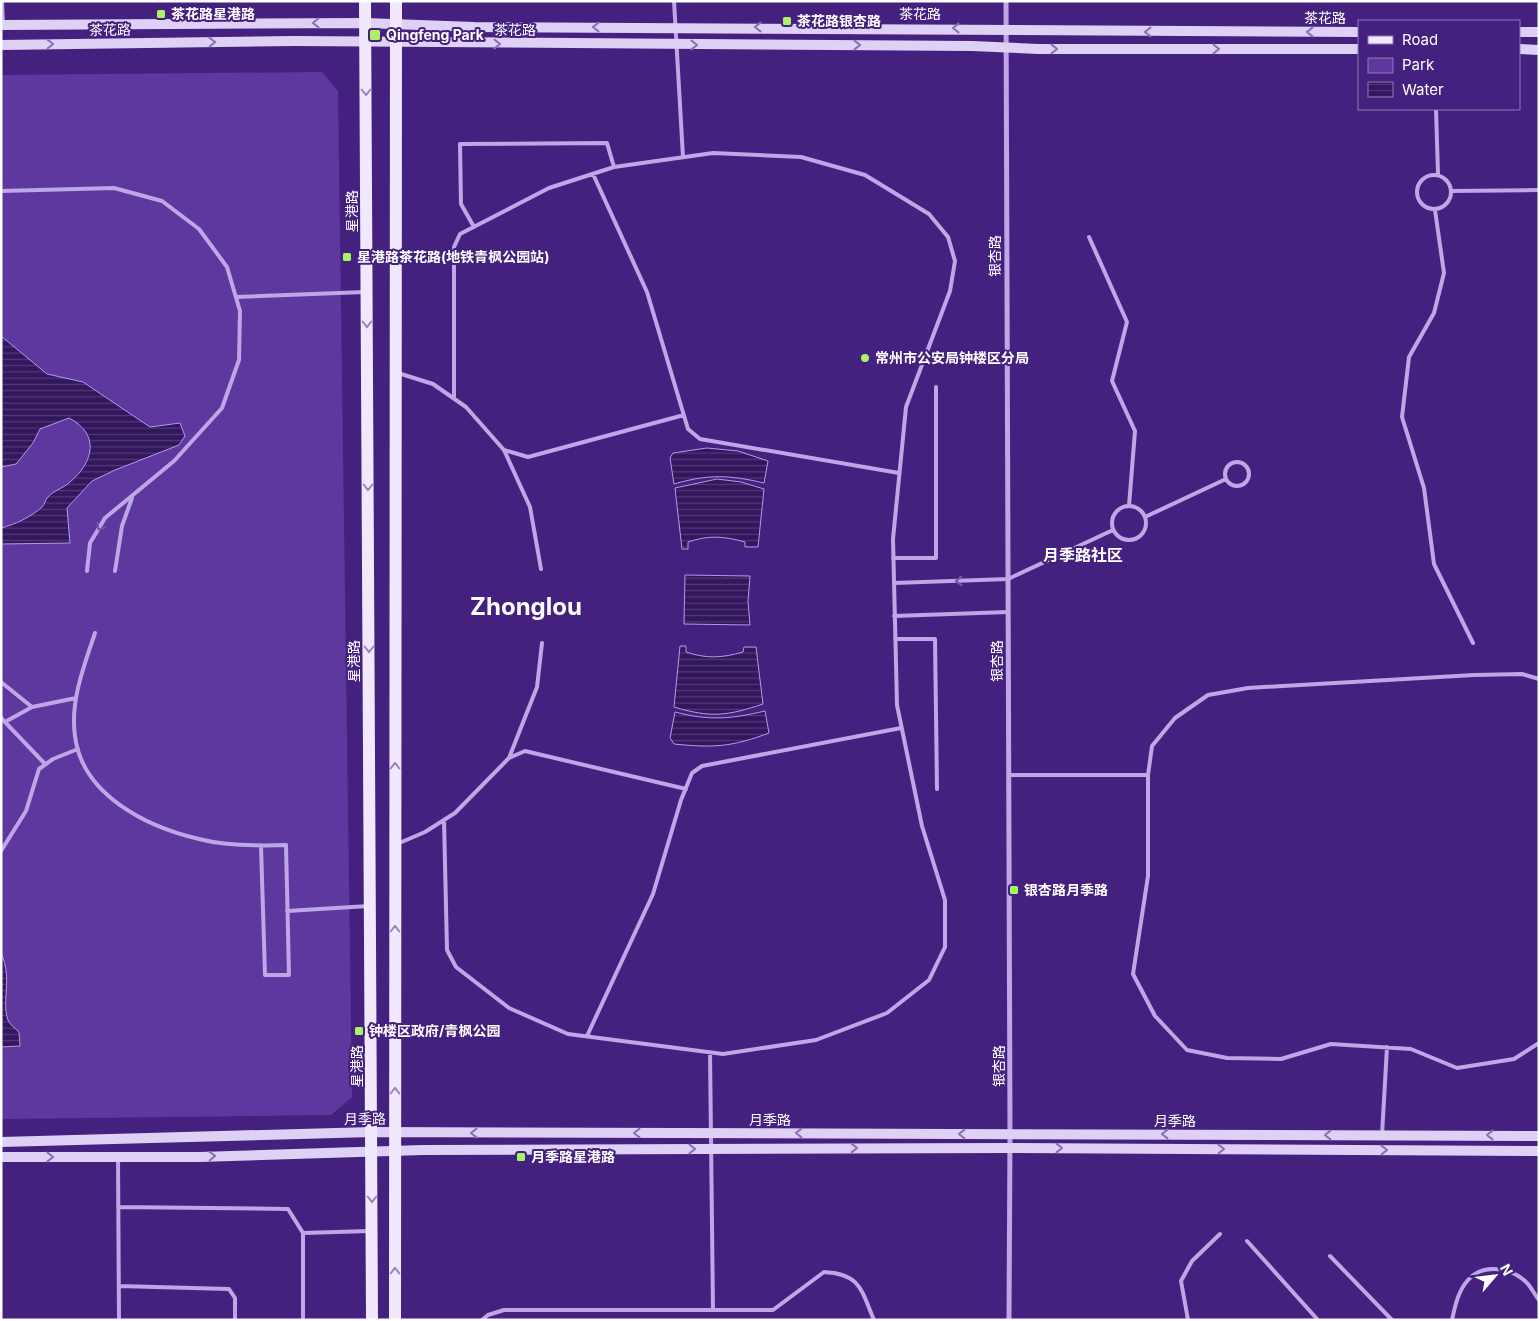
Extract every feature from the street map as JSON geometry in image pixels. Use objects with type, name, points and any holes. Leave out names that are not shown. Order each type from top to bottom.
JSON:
[{"type":"main road","name":"星港路","points":[[365,1],[373,1151],[372,1320]]},
{"type":"main road","points":[[395,1320],[396,1]]},
{"type":"street","name":"银杏路","points":[[1006,1],[1004,30],[1009,775],[1009,1320]]},
{"type":"street","name":"茶花路","points":[[2,25],[365,23],[1358,32]]},
{"type":"street","points":[[1520,32],[1539,32]]},
{"type":"street","name":"茶花路","points":[[1,45],[294,41],[396,44],[1358,49]]},
{"type":"street","points":[[1520,49],[1539,50]]},
{"type":"street","name":"月季路","points":[[1,1142],[372,1132],[1539,1136]]},
{"type":"street","name":"月季路","points":[[1,1157],[199,1157],[395,1150],[1010,1148],[1539,1151]]},
{"type":"lane","points":[[2,1],[2,25]]},
{"type":"lane","points":[[674,1],[682,157]]},
{"type":"lane","points":[[1436,110],[1438,174]]},
{"type":"lane","points":[[474,227],[460,204],[460,144],[607,143],[614,168]]},
{"type":"lane","points":[[444,820],[447,950],[456,967],[509,1008],[568,1034],[723,1054],[816,1040],[886,1013],[929,980],[945,947],[945,900],[922,826],[896,706],[893,539],[906,407],[950,290],[955,262],[948,237],[929,214],[865,175],[801,157],[713,153],[614,168],[549,188],[460,234],[454,247],[454,399]]},
{"type":"lane","points":[[593,174],[647,292],[688,429],[700,439],[900,473]]},
{"type":"lane","points":[[1432,174],[1438,174],[1448,181],[1452,192],[1449,202],[1440,209],[1435,210],[1420,202],[1417,191],[1421,180],[1432,174]]},
{"type":"lane","points":[[1,191],[114,188],[162,201],[199,229],[227,267],[240,311],[239,360],[222,408],[174,461],[105,518],[90,543],[87,571]]},
{"type":"lane","points":[[1452,192],[1539,190]]},
{"type":"lane","points":[[1435,210],[1444,273],[1434,313],[1409,358],[1402,417],[1424,488],[1434,564],[1473,643]]},
{"type":"lane","points":[[1089,236],[1126,322],[1112,381],[1135,431],[1129,506]]},
{"type":"lane","points":[[236,297],[367,292]]},
{"type":"lane","points":[[395,372],[433,384],[466,407],[504,450],[530,507],[541,569]]},
{"type":"lane","points":[[893,558],[936,558],[936,386]]},
{"type":"lane","points":[[504,450],[528,457],[684,415]]},
{"type":"lane","points":[[1234,462],[1242,463],[1248,468],[1249,476],[1242,485],[1231,484],[1226,478],[1226,470],[1234,462]]},
{"type":"lane","points":[[1145,516],[1226,478]]},
{"type":"lane","points":[[116,571],[122,526],[133,496]]},
{"type":"lane","points":[[1129,506],[1140,509],[1145,516],[1145,530],[1137,538],[1126,540],[1116,535],[1113,530],[1114,514],[1118,510],[1129,506]]},
{"type":"lane","points":[[894,582],[1008,579],[1113,530]]},
{"type":"lane","points":[[894,616],[1008,612]]},
{"type":"lane","points":[[95,633],[77,688],[76,698],[75,736],[83,765],[107,794],[145,822],[200,840],[261,846],[286,845],[289,974],[264,974],[261,846]]},
{"type":"lane","points":[[895,639],[935,639],[937,789]]},
{"type":"lane","points":[[509,758],[537,687],[542,643]]},
{"type":"lane","points":[[1539,679],[1522,674],[1474,675],[1248,688],[1208,695],[1175,718],[1152,746],[1148,775],[1148,876],[1133,974],[1155,1016],[1187,1050],[1227,1058],[1281,1059],[1331,1044],[1412,1049],[1457,1068],[1514,1059],[1539,1043]]},
{"type":"lane","points":[[1,682],[32,707]]},
{"type":"lane","points":[[46,764],[3,720],[32,707],[76,698]]},
{"type":"lane","points":[[587,1036],[653,894],[692,773],[702,766],[901,728]]},
{"type":"lane","points":[[1,851],[26,811],[39,769],[53,759],[78,749]]},
{"type":"lane","points":[[395,845],[425,832],[455,813],[509,758],[525,751],[686,789]]},
{"type":"lane","points":[[1009,775],[1148,775]]},
{"type":"lane","points":[[287,910],[371,906]]},
{"type":"lane","points":[[1382,1135],[1387,1047]]},
{"type":"lane","points":[[710,1052],[713,1310]]},
{"type":"lane","points":[[118,1157],[119,1320]]},
{"type":"lane","points":[[118,1207],[288,1209],[304,1233],[303,1320]]},
{"type":"lane","points":[[304,1233],[372,1231]]},
{"type":"lane","points":[[1188,1320],[1181,1281],[1192,1261],[1220,1234]]},
{"type":"lane","points":[[1247,1241],[1318,1320]]},
{"type":"lane","points":[[1330,1256],[1392,1320]]},
{"type":"lane","points":[[1452,1320],[1457,1299],[1469,1279],[1486,1269],[1507,1270],[1527,1283],[1539,1300]]},
{"type":"lane","points":[[482,1320],[488,1315],[504,1310],[772,1310],[824,1272],[843,1273],[858,1284],[874,1320]]},
{"type":"lane","points":[[119,1286],[229,1289],[235,1298],[235,1320]]},
{"type":"green space","points":[[322,72],[338,91],[352,1097],[331,1115],[1,1119],[1,75]]},
{"type":"water","points":[[1,336],[47,374],[83,382],[150,427],[180,423],[185,436],[179,445],[92,481],[67,508],[70,543],[1,544],[1,528],[33,514],[42,507],[50,495],[68,484],[84,466],[90,448],[86,432],[69,418],[40,429],[33,443],[16,464],[1,467]]},
{"type":"water","points":[[707,448],[738,451],[768,461],[764,483],[740,478],[708,477],[674,484],[670,458],[673,453]]},
{"type":"water","points":[[717,479],[741,482],[764,489],[758,547],[745,547],[745,542],[716,537],[688,542],[688,549],[682,549],[675,488]]},
{"type":"water","points":[[685,575],[750,576],[748,601],[750,625],[684,624]]},
{"type":"water","points":[[680,646],[686,646],[686,652],[714,657],[743,652],[744,647],[756,647],[763,704],[739,711],[719,714],[698,713],[674,707]]},
{"type":"water","points":[[765,711],[769,733],[744,741],[733,744],[700,746],[674,744],[670,738],[675,712],[699,717],[720,718]]},
{"type":"water","points":[[1,953],[7,980],[6,1012],[9,1022],[19,1032],[20,1046],[1,1047]]},
{"type":"place","name":"茶花路星港路","points":[[161,14]]},
{"type":"place","name":"茶花路银杏路","points":[[787,21]]},
{"type":"place","name":"Qingfeng Park","points":[[375,35]]},
{"type":"place","name":"星港路茶花路(地铁青枫公园站)","points":[[347,257]]},
{"type":"place","name":"常州市公安局钟楼区分局","points":[[865,358]]},
{"type":"place","name":"银杏路月季路","points":[[1014,890]]},
{"type":"place","name":"钟楼区政府/青枫公园","points":[[359,1031]]},
{"type":"place","name":"月季路星港路","points":[[521,1157]]},
{"type":"district","name":"月季路社区","points":[[1083,555]]},
{"type":"district","name":"Zhonglou","points":[[526,607]]}]
